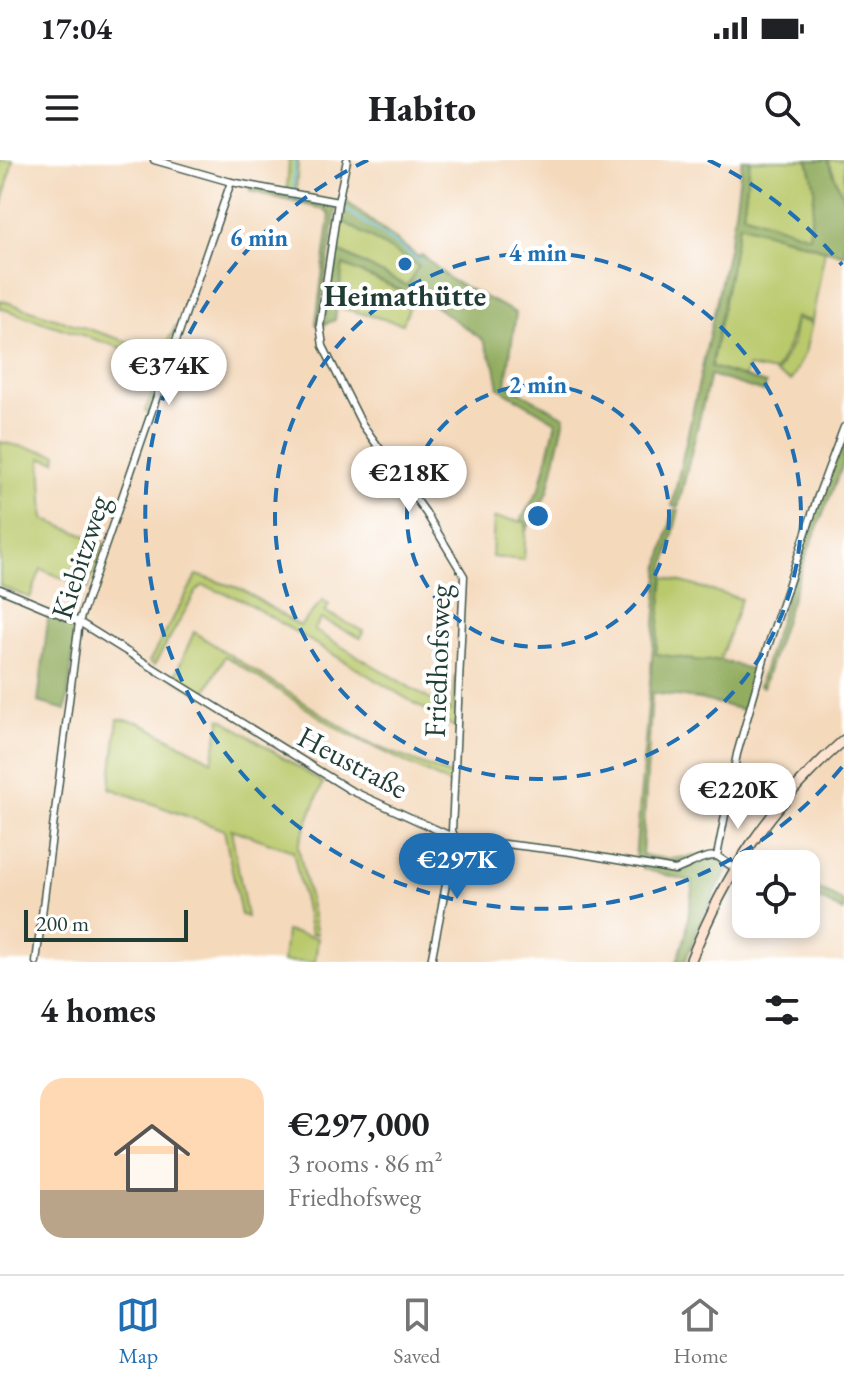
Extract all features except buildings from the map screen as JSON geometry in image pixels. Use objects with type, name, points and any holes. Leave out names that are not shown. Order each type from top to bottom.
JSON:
[{"type":"main road","points":[[747,850],[784,798],[844,740]]},
{"type":"main road","points":[[690,962],[732,872]]},
{"type":"street","points":[[154,160],[231,182],[338,202]]},
{"type":"street","name":"Friedhofsweg","points":[[347,160],[320,325],[323,346],[362,424],[426,513],[464,576],[452,831],[455,838],[431,962]]},
{"type":"street","name":"Kiebitzweg","points":[[36,962],[79,622],[231,182]]},
{"type":"street","points":[[732,867],[717,856],[737,754],[766,652],[844,427]]},
{"type":"street","name":"Heustraße","points":[[0,589],[79,622],[350,790],[455,838],[571,852],[675,870],[702,856],[717,856]]},
{"type":"green space","points":[[0,160],[13,160],[0,215]]},
{"type":"green space","points":[[289,160],[298,160],[296,191],[287,191]]},
{"type":"green space","points":[[742,160],[750,160],[743,214],[809,236],[815,188],[808,160],[828,160],[844,199],[844,255],[739,224],[711,367],[766,384],[764,392],[710,375],[678,507],[672,506],[733,226]]},
{"type":"green space","points":[[750,160],[808,160],[815,188],[809,237],[743,214]]},
{"type":"green space","points":[[828,160],[844,160],[844,199]]},
{"type":"green space","points":[[250,187],[337,203],[318,326],[330,215],[323,209],[250,191]]},
{"type":"green space","points":[[343,199],[418,257],[422,255],[451,280],[516,313],[506,384],[565,417],[548,492],[526,531],[526,522],[520,521],[540,488],[556,422],[499,388],[495,366],[483,340],[430,303],[343,265],[335,320],[323,325],[335,249],[407,286],[418,266],[339,219]]},
{"type":"green space","points":[[339,219],[419,265],[408,287],[335,249]]},
{"type":"green space","points":[[739,224],[825,250],[812,321],[795,317],[789,344],[775,372],[748,367],[744,378],[711,367]]},
{"type":"green space","points":[[343,264],[413,295],[403,324],[337,307]]},
{"type":"green space","points":[[0,300],[162,353],[175,327],[178,329],[149,413],[145,411],[164,362],[0,308]]},
{"type":"green space","points":[[796,319],[812,323],[805,353],[791,381],[776,374],[792,344]]},
{"type":"green space","points":[[843,441],[844,462],[804,561],[763,687],[759,686],[798,562]]},
{"type":"green space","points":[[0,442],[57,454],[56,461],[41,458],[44,519],[104,543],[88,589],[41,569],[30,598],[0,586]]},
{"type":"green space","points":[[674,510],[679,510],[665,567],[656,654],[702,661],[720,660],[756,671],[744,710],[699,699],[652,693],[642,855],[668,859],[715,854],[729,867],[702,918],[685,962],[677,962],[686,934],[693,882],[643,869],[642,863],[635,859],[660,564]]},
{"type":"green space","points":[[494,518],[526,522],[524,560],[492,557]]},
{"type":"green space","points":[[197,575],[241,589],[300,626],[323,600],[329,605],[325,612],[363,631],[361,638],[321,619],[314,630],[451,712],[456,675],[459,676],[456,728],[242,600],[205,586],[196,592],[154,665],[149,662]]},
{"type":"green space","points":[[664,577],[741,599],[720,660],[702,661],[656,654]]},
{"type":"green space","points":[[49,612],[73,622],[76,628],[66,710],[38,702]]},
{"type":"green space","points":[[194,632],[366,742],[452,776],[452,785],[345,733],[225,656],[203,696],[174,678]]},
{"type":"green space","points":[[221,718],[323,783],[298,846],[317,934],[311,933],[293,851],[231,829],[247,917],[241,915],[224,830],[110,788],[118,719],[139,722],[212,761]]},
{"type":"green space","points":[[820,889],[844,902],[844,912],[820,899]]},
{"type":"green space","points":[[286,931],[318,938],[315,962],[283,962]]},
{"type":"waterway","points":[[293,190],[295,160]]},
{"type":"waterway","points":[[292,197],[334,205]]},
{"type":"waterway","points":[[341,206],[422,262]]},
{"type":"place","name":"Heimathütte","points":[[405,264]]}]
